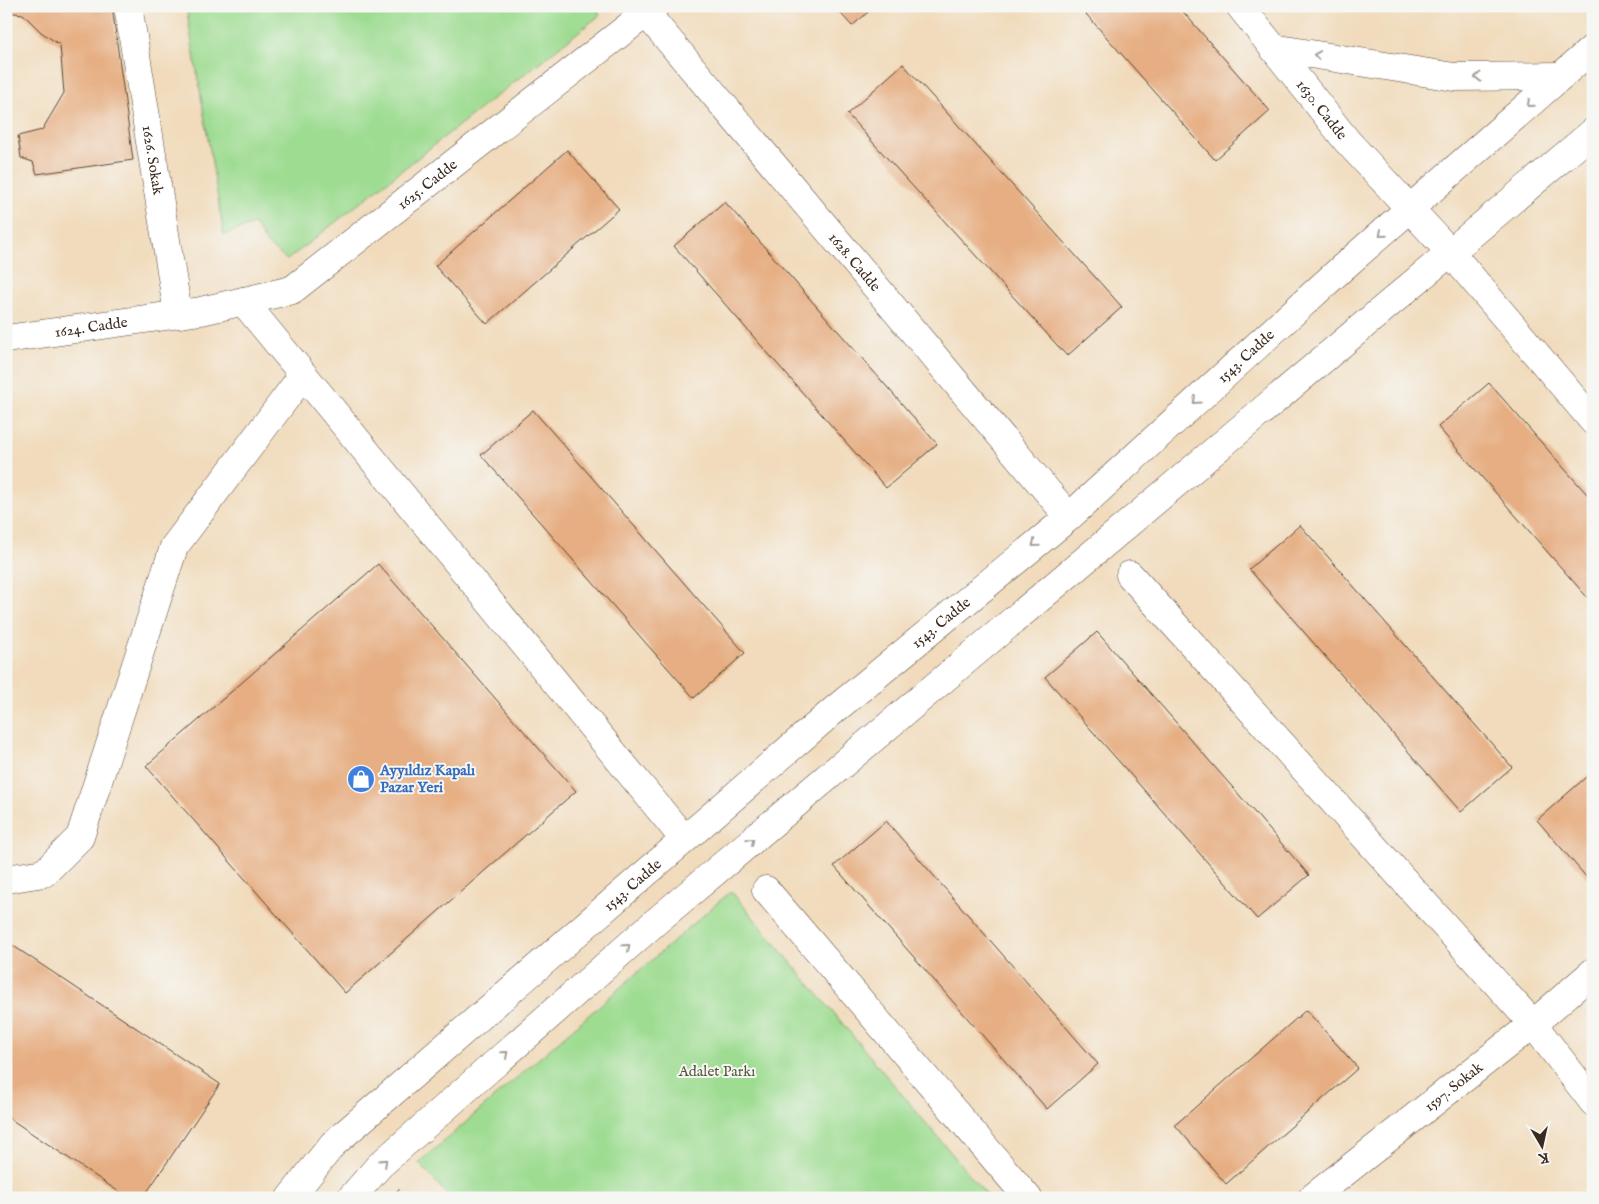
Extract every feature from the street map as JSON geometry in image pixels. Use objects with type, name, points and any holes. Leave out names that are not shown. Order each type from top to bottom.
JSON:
[{"type":"street","name":"1626. Sokak","points":[[128,6],[178,314]]},
{"type":"street","name":"1630. Cadde","points":[[1240,6],[1348,142],[1450,252],[1593,421]]},
{"type":"street","name":"1625. Cadde","points":[[178,314],[292,290],[647,9]]},
{"type":"street","name":"1628. Cadde","points":[[647,9],[1069,517]]},
{"type":"street","points":[[1273,48],[1454,77],[1562,76]]},
{"type":"street","name":"1543. Cadde","points":[[290,1198],[333,1144],[833,711],[1069,517],[1410,209],[1593,48]]},
{"type":"street","points":[[351,1198],[379,1166],[653,924],[1593,132]]},
{"type":"street","points":[[243,301],[684,839]]},
{"type":"street","name":"1624. Cadde","points":[[6,338],[178,314]]},
{"type":"street","points":[[6,879],[44,873],[80,837],[174,547],[303,376]]},
{"type":"street","points":[[1130,575],[1533,1024],[1593,1102]]},
{"type":"street","points":[[766,890],[1028,1198]]},
{"type":"street","name":"1597. Sokak","points":[[1312,1198],[1533,1024],[1593,972]]},
{"type":"green space","points":[[186,6],[595,6],[600,15],[287,260],[268,245],[254,224],[224,235]]},
{"type":"green space","name":"Adalet Parkı","points":[[731,891],[989,1198],[450,1198],[419,1163]]},
{"type":"building","points":[[6,6],[112,6],[133,160],[37,174],[33,162],[21,158],[18,136],[42,130],[64,93],[60,45],[41,32],[23,14],[6,12]]},
{"type":"building","points":[[834,6],[875,6],[852,26]]},
{"type":"building","points":[[1079,6],[1178,6],[1270,111],[1215,160]]},
{"type":"building","points":[[903,64],[1122,307],[1067,356],[847,114]]},
{"type":"building","points":[[567,150],[619,209],[487,324],[435,266]]},
{"type":"building","points":[[725,202],[937,444],[886,488],[674,246]]},
{"type":"building","points":[[1489,383],[1593,501],[1593,604],[1438,427]]},
{"type":"building","points":[[533,410],[745,653],[694,698],[481,455]]},
{"type":"building","points":[[1300,525],[1512,767],[1461,812],[1249,569]]},
{"type":"building","name":"Ayyıldız Kapalı Pazar Yeri","points":[[378,564],[576,791],[345,993],[146,766]]},
{"type":"building","points":[[1097,632],[1309,875],[1257,919],[1045,677]]},
{"type":"building","points":[[1593,771],[1593,875],[1588,879],[1537,820]]},
{"type":"building","points":[[886,821],[1098,1064],[1047,1109],[834,866]]},
{"type":"building","points":[[6,941],[220,1084],[143,1198],[128,1198],[6,1116]]},
{"type":"building","points":[[1306,1010],[1358,1068],[1226,1184],[1175,1125]]},
{"type":"place","name":"Ayyıldız Kapalı Pazar Yeri","points":[[361,779]]}]
